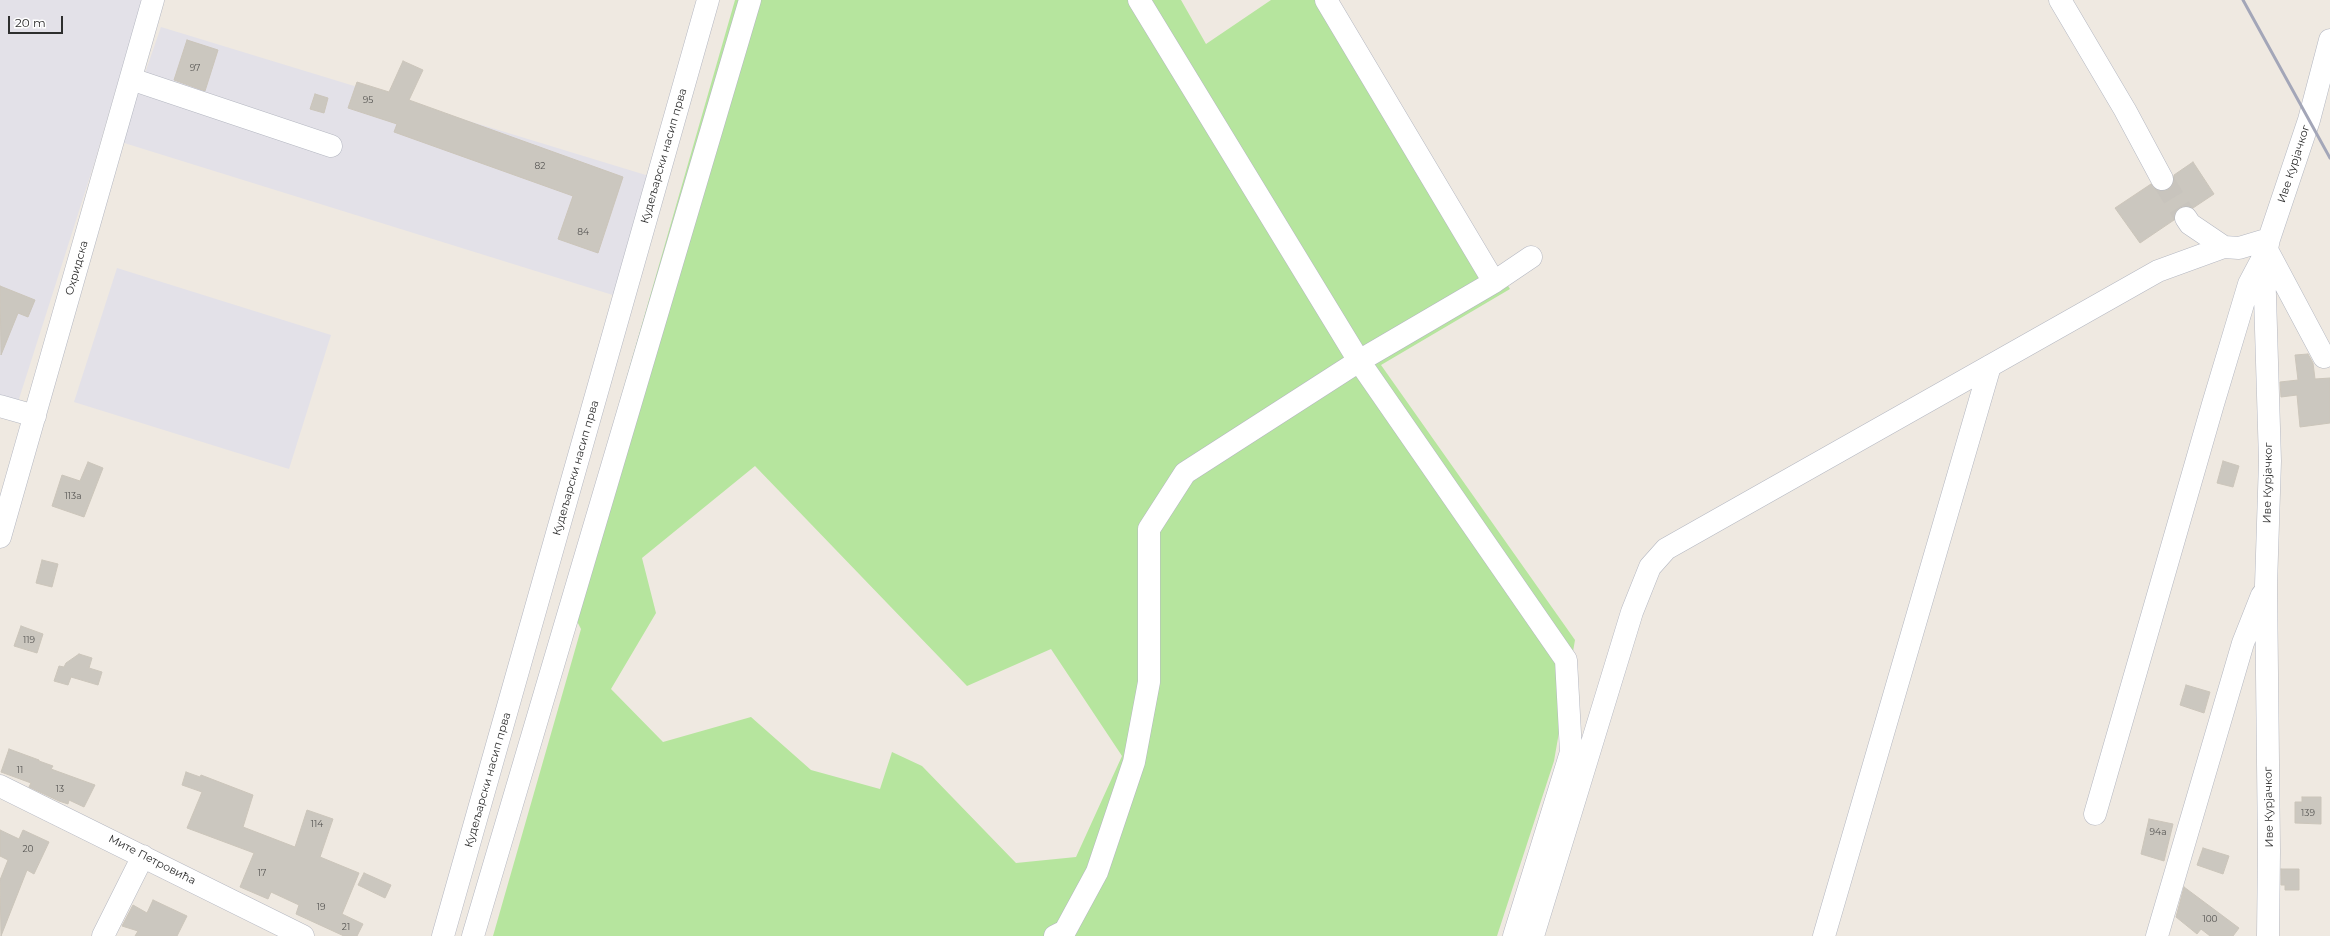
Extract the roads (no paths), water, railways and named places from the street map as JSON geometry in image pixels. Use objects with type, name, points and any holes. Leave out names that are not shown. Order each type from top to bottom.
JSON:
[{"type":"street","name":"Охридска","points":[[0,537],[153,0]]},
{"type":"street","name":"Кудељарски насип прва","points":[[443,936],[708,0]]},
{"type":"street","points":[[473,936],[750,0]]},
{"type":"street","points":[[1139,0],[1359,361],[1566,660],[1571,752],[1514,936]]},
{"type":"street","points":[[1326,0],[1494,282]]},
{"type":"street","points":[[2060,0],[2125,110],[2162,180]]},
{"type":"street","name":"Иве Курјачког","points":[[2268,936],[2269,851],[2266,585],[2270,461],[2264,264],[2268,244],[2309,120],[2330,40]]},
{"type":"street","points":[[131,79],[331,146]]},
{"type":"street","points":[[2186,218],[2190,224],[2224,247]]},
{"type":"street","points":[[1533,936],[1632,612],[1650,567],[1666,549],[2158,271],[2224,247],[2239,248],[2268,244]]},
{"type":"street","points":[[2268,244],[2324,357]]},
{"type":"street","points":[[2095,814],[2213,404],[2250,284],[2268,244]]},
{"type":"street","points":[[1055,936],[1065,931],[1097,872],[1134,762],[1149,682],[1149,529],[1185,473],[1359,361],[1494,282],[1531,257]]},
{"type":"street","points":[[1824,936],[1990,366]]},
{"type":"street","points":[[0,406],[35,416]]},
{"type":"street","points":[[2157,936],[2243,643],[2266,585]]},
{"type":"street","name":"Мите Петровића","points":[[0,786],[303,936]]},
{"type":"street","points":[[103,936],[143,856]]},
{"type":"tunnel","points":[[2162,179],[2186,218]]},
{"type":"railway","points":[[2243,0],[2330,158]]}]
